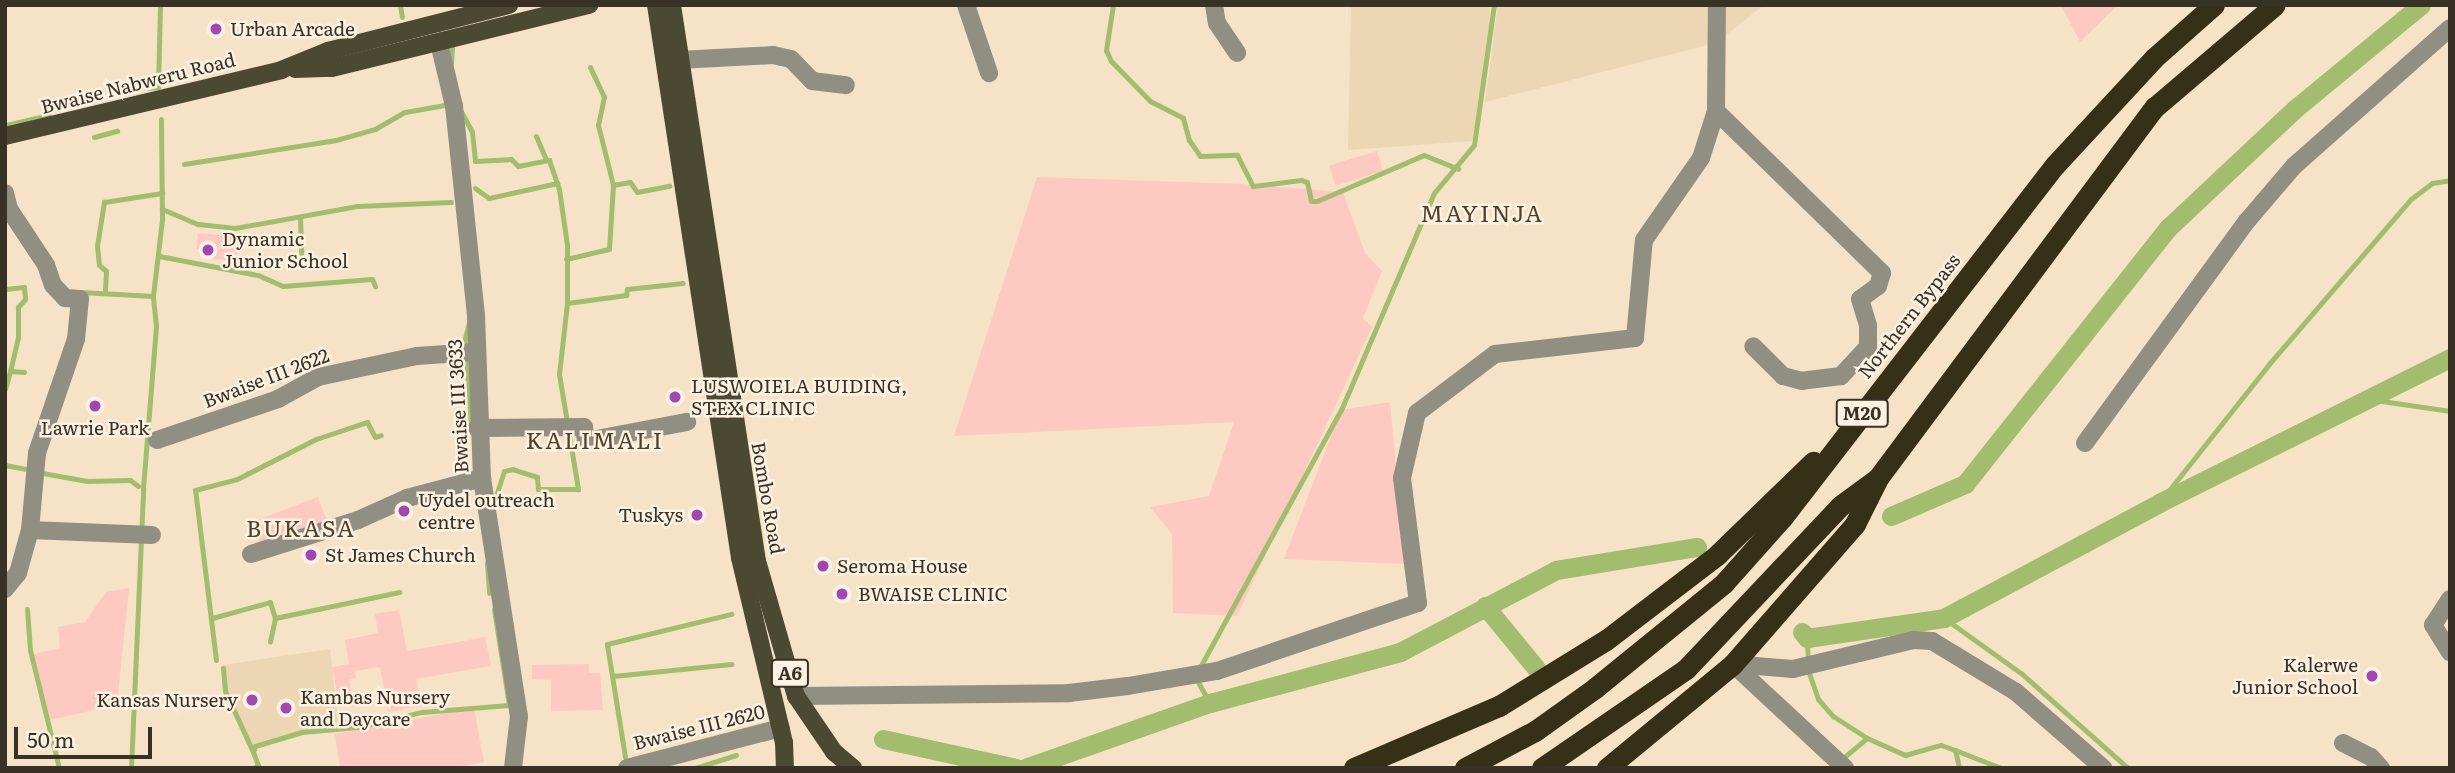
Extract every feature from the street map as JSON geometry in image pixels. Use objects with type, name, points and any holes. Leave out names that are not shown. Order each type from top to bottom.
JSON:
[{"type":"highway","name":"Northern Bypass","points":[[1465,768],[1535,730],[1671,631],[1761,545],[2055,165],[2154,58],[2214,5]]},
{"type":"highway","name":"M20","points":[[1542,768],[1686,669],[1840,506],[1878,478],[2155,107],[2275,5]]},
{"type":"highway","points":[[1354,768],[1423,742],[1499,706],[1606,640],[1717,555],[1801,472],[1842,439]]},
{"type":"highway","points":[[1607,768],[1733,664],[1855,524],[1878,478]]},
{"type":"main road","name":"Bwaise Nabweru Road","points":[[5,136],[281,70],[328,51],[509,5]]},
{"type":"main road","name":"Bwaise Nabweru Road","points":[[281,70],[332,68],[589,5]]},
{"type":"main road","name":"Bombo Road","points":[[656,5],[740,558],[781,728],[785,768]]},
{"type":"main road","name":"Bombo Road","points":[[672,5],[692,159],[757,561],[796,696],[834,752],[853,768]]},
{"type":"street","points":[[966,5],[989,73]]},
{"type":"street","points":[[1214,5],[1217,23],[1237,53]]},
{"type":"street","points":[[796,696],[1069,693],[1128,687],[1217,671],[1418,603],[1402,478],[1417,412],[1495,354],[1635,338],[1644,240],[1701,158],[1716,111],[1717,5]]},
{"type":"street","points":[[2085,443],[2247,221],[2294,166],[2450,28]]},
{"type":"street","name":"Bwaise III 3633","points":[[439,43],[454,106],[476,315],[477,428],[482,478],[519,716],[513,768]]},
{"type":"street","points":[[679,60],[773,55],[791,59],[812,81],[846,85]]},
{"type":"street","points":[[1716,111],[1882,273],[1878,286],[1860,299],[1868,326],[1868,347],[1841,376],[1802,382],[1783,376],[1753,346]]},
{"type":"street","points":[[5,193],[9,209],[46,265],[52,285],[65,298],[80,299],[76,339],[37,453],[30,530],[18,573],[5,589]]},
{"type":"street","name":"Bwaise III 2622","points":[[157,440],[278,399],[318,377],[418,356],[475,352]]},
{"type":"street","points":[[477,428],[584,427],[586,441],[687,422]]},
{"type":"street","points":[[251,554],[358,520],[407,498],[482,478]]},
{"type":"street","points":[[30,530],[142,534]]},
{"type":"street","points":[[2450,599],[2433,625],[2450,652]]},
{"type":"street","points":[[1733,664],[1793,668],[1914,640],[1932,641],[2016,692],[2103,768]]},
{"type":"street","points":[[1733,664],[1845,768]]},
{"type":"street","name":"Bwaise III 2620","points":[[627,768],[781,728]]},
{"type":"street","points":[[2343,743],[2371,757],[2381,768]]},
{"type":"shaded area","points":[[1351,5],[1490,5],[1489,48],[1472,141],[1348,150]]},
{"type":"shaded area","points":[[1498,5],[1764,5],[1716,43],[1485,102]]},
{"type":"shaded area","points":[[2061,5],[2118,5],[2080,42]]},
{"type":"shaded area","points":[[1377,151],[1383,171],[1335,186],[1329,166]]},
{"type":"shaded area","points":[[1037,177],[1242,184],[1343,192],[1365,253],[1382,271],[1363,318],[1372,327],[1237,616],[1173,613],[1172,534],[1150,507],[1209,496],[1234,422],[954,436]]},
{"type":"shaded area","points":[[198,233],[239,237],[235,269],[226,268],[226,260],[205,258],[206,250],[196,249]]},
{"type":"shaded area","points":[[1390,402],[1405,564],[1284,559],[1341,410]]},
{"type":"shaded area","points":[[318,497],[327,521],[259,543],[257,536],[262,534],[257,520]]},
{"type":"shaded area","points":[[129,588],[117,705],[49,720],[30,655],[60,648],[58,627],[85,622],[106,592]]},
{"type":"shaded area","points":[[399,610],[407,651],[485,637],[491,666],[416,679],[421,706],[388,712],[380,667],[355,671],[356,678],[349,679],[354,704],[340,707],[332,667],[349,664],[345,640],[378,633],[375,614]]},
{"type":"shaded area","name":"Kambas Nursery and Daycare","points":[[330,649],[339,726],[253,746],[227,690],[223,665]]},
{"type":"shaded area","points":[[589,664],[589,673],[600,673],[603,710],[551,711],[551,680],[532,679],[532,665]]},
{"type":"shaded area","points":[[474,708],[484,762],[455,768],[340,768],[335,734]]},
{"type":"waterway","points":[[147,88],[158,87],[160,5]]},
{"type":"waterway","points":[[400,5],[402,17]]},
{"type":"waterway","points":[[1113,5],[1106,50],[1111,61],[1150,101],[1183,118],[1189,140],[1200,156],[1237,155],[1253,186],[1301,180],[1307,182],[1311,201],[1317,201],[1424,155],[1458,169]]},
{"type":"waterway","points":[[1199,669],[1341,410],[1434,193],[1474,145],[1494,5]]},
{"type":"waterway","points":[[1891,516],[1965,484],[2168,228],[2296,108],[2421,5]]},
{"type":"waterway","points":[[451,63],[452,48]]},
{"type":"waterway","points":[[566,259],[609,249],[613,185],[598,125],[604,97],[590,67]]},
{"type":"waterway","points":[[184,164],[336,140],[375,129],[405,112],[450,104]]},
{"type":"waterway","points":[[462,113],[472,132],[475,161],[511,159],[518,166],[549,160],[559,189],[567,245],[567,303],[559,374],[578,489],[538,489],[537,477],[513,469],[504,471],[493,504]]},
{"type":"waterway","points":[[6,125],[49,115]]},
{"type":"waterway","points":[[131,768],[143,488],[156,326],[153,296],[162,219],[161,119]]},
{"type":"waterway","points":[[94,137],[117,131]]},
{"type":"waterway","points":[[536,136],[546,160]]},
{"type":"waterway","points":[[2159,503],[2269,364],[2411,199],[2432,183],[2450,180]]},
{"type":"waterway","points":[[613,185],[630,182],[637,192],[669,186]]},
{"type":"waterway","points":[[475,188],[489,198],[557,183]]},
{"type":"waterway","points":[[105,290],[106,271],[99,265],[97,246],[104,202],[162,193]]},
{"type":"waterway","points":[[162,209],[198,224],[235,228],[357,206],[451,202]]},
{"type":"waterway","points":[[300,217],[301,253]]},
{"type":"waterway","points":[[159,256],[258,275],[283,286],[372,279],[375,286]]},
{"type":"waterway","points":[[567,303],[626,295],[627,289],[683,283]]},
{"type":"waterway","points":[[5,289],[24,287],[25,299],[18,307],[18,337],[10,371]]},
{"type":"waterway","points":[[81,292],[153,296]]},
{"type":"waterway","points":[[469,322],[465,338],[471,426]]},
{"type":"waterway","points":[[1802,632],[1807,638],[1944,618],[2159,503],[2450,358]]},
{"type":"waterway","points":[[5,389],[10,371],[24,372]]},
{"type":"waterway","points":[[2368,399],[2450,411]]},
{"type":"waterway","points":[[216,660],[195,490],[237,479],[316,439],[367,422],[375,437],[381,435]]},
{"type":"waterway","points":[[5,465],[25,469]]},
{"type":"waterway","points":[[37,472],[87,481],[130,480],[138,486]]},
{"type":"waterway","points":[[1025,768],[1210,703],[1400,652],[1556,570],[1697,547]]},
{"type":"waterway","points":[[487,563],[489,593]]},
{"type":"waterway","points":[[275,618],[399,592]]},
{"type":"waterway","points":[[212,618],[270,602],[275,618],[270,641]]},
{"type":"waterway","points":[[1485,606],[1536,668]]},
{"type":"waterway","points":[[27,609],[30,650],[59,768]]},
{"type":"waterway","points":[[253,752],[255,746],[302,732],[358,727],[422,712],[509,705],[494,609]]},
{"type":"waterway","points":[[625,757],[607,644],[731,614]]},
{"type":"waterway","points":[[1944,618],[2022,674],[2128,768]]},
{"type":"waterway","points":[[1807,638],[1808,661]]},
{"type":"waterway","points":[[613,676],[731,664]]},
{"type":"waterway","points":[[223,668],[225,691],[258,765],[254,768]]},
{"type":"waterway","points":[[1808,670],[1818,699],[1833,716],[1867,738],[1905,755],[1941,745],[1955,750],[1959,768]]},
{"type":"waterway","points":[[1195,677],[1210,703]]},
{"type":"waterway","points":[[1831,768],[1867,738]]},
{"type":"waterway","points":[[883,739],[1016,768]]},
{"type":"waterway","points":[[1955,750],[2001,768]]},
{"type":"waterway","points":[[695,768],[736,755]]},
{"type":"place","name":"Urban Arcade","points":[[216,29]]},
{"type":"place","name":"Dynamic Junior School","points":[[208,250]]},
{"type":"place","name":"LUSWOIELA BUIDING, STEX CLINIC","points":[[675,397]]},
{"type":"place","name":"Lawrie Park","points":[[95,406]]},
{"type":"place","name":"Uydel outreach centre","points":[[404,511]]},
{"type":"place","name":"Tuskys","points":[[697,515]]},
{"type":"place","name":"St James Church","points":[[311,555]]},
{"type":"place","name":"Seroma House","points":[[823,566]]},
{"type":"place","name":"BWAISE CLINIC","points":[[842,594]]},
{"type":"place","name":"Kalerwe Junior School","points":[[2372,676]]},
{"type":"place","name":"Kansas Nursery","points":[[252,700]]},
{"type":"place","name":"Kambas Nursery and Daycare","points":[[286,708]]},
{"type":"district","name":"MAYINJA","points":[[1482,212]]},
{"type":"district","name":"KALIMALI","points":[[595,439]]},
{"type":"district","name":"BUKASA","points":[[301,527]]}]
